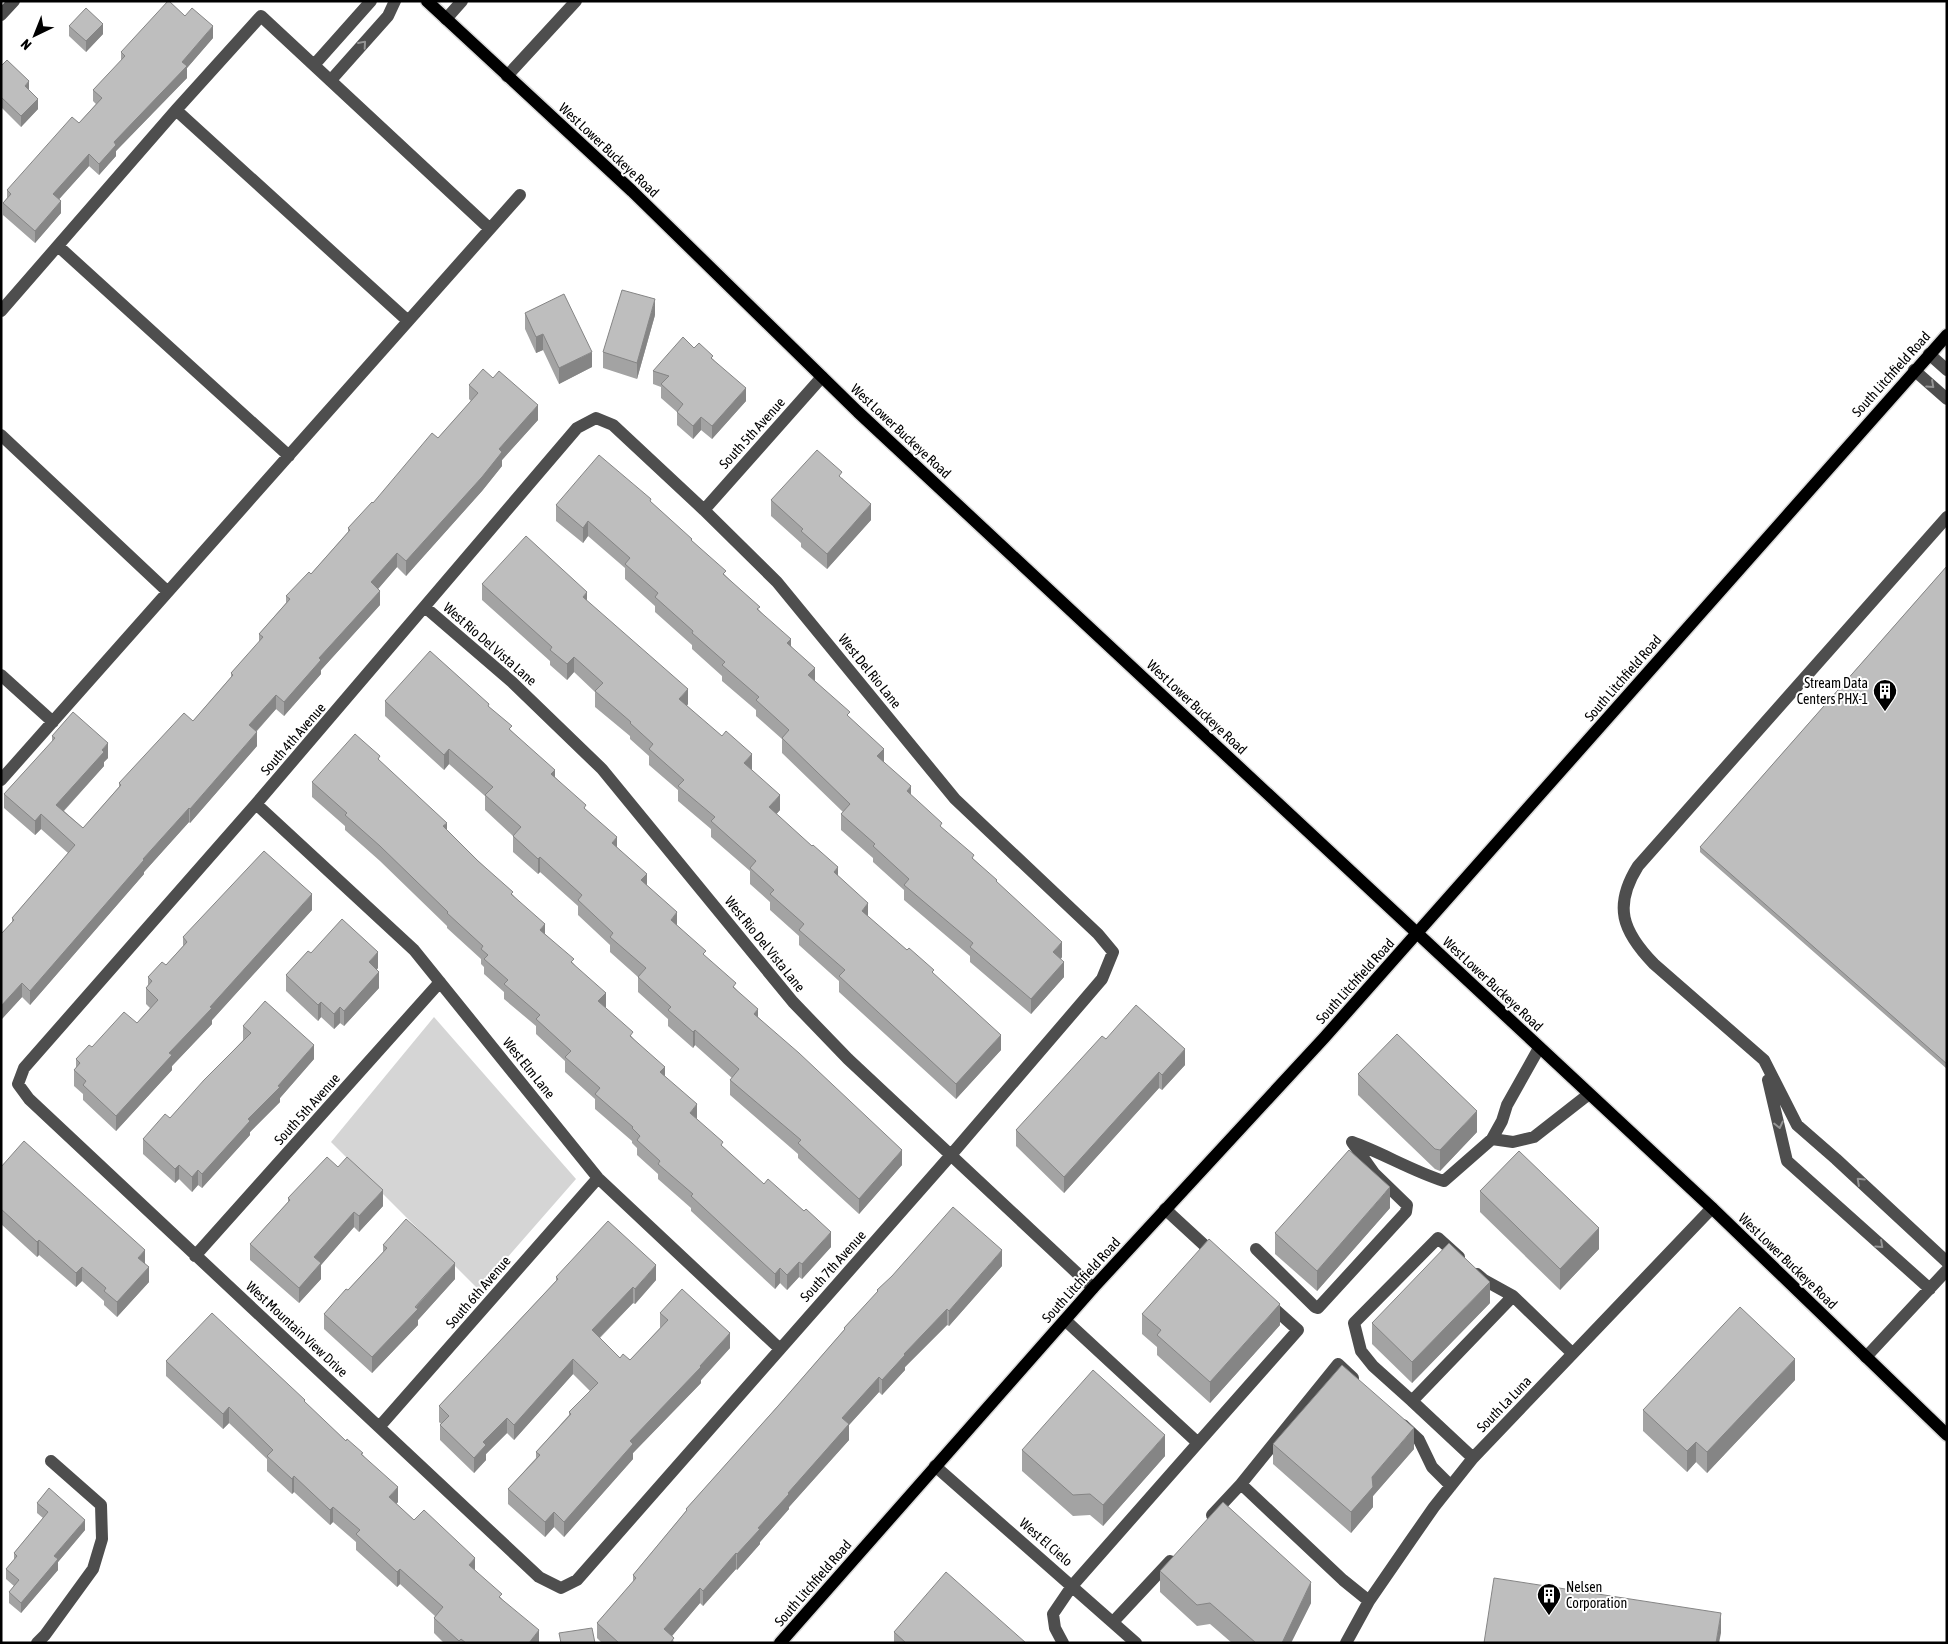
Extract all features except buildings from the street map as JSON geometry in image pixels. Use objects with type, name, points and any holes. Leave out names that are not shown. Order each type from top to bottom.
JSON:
[{"type":"main road","name":"West Lower Buckeye Road","points":[[426,1],[632,191],[822,377],[1712,1208],[1947,1435]]},
{"type":"main road","name":"South Litchfield Road","points":[[780,1643],[1065,1320],[1165,1209],[1287,1079],[1417,934],[1914,370],[1947,335]]},
{"type":"street","points":[[1,15],[14,1]]},
{"type":"street","points":[[314,64],[371,1]]},
{"type":"street","points":[[331,80],[388,16],[395,1]]},
{"type":"street","points":[[446,19],[462,1]]},
{"type":"street","points":[[507,76],[576,1]]},
{"type":"street","points":[[1,311],[176,110],[261,16],[490,229]]},
{"type":"street","points":[[176,110],[408,322]]},
{"type":"street","points":[[1,780],[520,195]]},
{"type":"street","points":[[58,246],[289,456]]},
{"type":"street","points":[[1929,354],[1947,370]]},
{"type":"street","points":[[1914,370],[1947,399]]},
{"type":"street","name":"South 5th Avenue","points":[[704,510],[822,377]]},
{"type":"street","name":"West Del Rio Lane","points":[[596,418],[613,425],[704,510],[777,582],[955,799],[1098,934],[1113,952]]},
{"type":"street","name":"South 4th Avenue","points":[[18,1084],[24,1068],[426,608],[577,428],[596,418]]},
{"type":"street","points":[[1,435],[168,592]]},
{"type":"street","points":[[1947,517],[1638,866],[1630,879],[1624,895],[1626,921],[1631,936],[1640,950],[1764,1060],[1797,1125],[1836,1158],[1947,1262]]},
{"type":"street","name":"West Rio Del Vista Lane","points":[[426,608],[512,682],[602,769],[793,1002],[848,1059],[1094,1288]]},
{"type":"street","points":[[1,675],[52,722]]},
{"type":"street","name":"West Elm Lane","points":[[256,804],[414,950],[598,1178],[780,1349]]},
{"type":"street","name":"South 7th Avenue","points":[[561,1588],[577,1580],[951,1155],[1102,979],[1113,952]]},
{"type":"street","name":"South 5th Avenue","points":[[195,1256],[440,982]]},
{"type":"street","points":[[1256,1250],[1318,1308],[1408,1209],[1407,1205],[1374,1173],[1352,1142],[1375,1150],[1428,1176],[1444,1181],[1492,1139],[1502,1121],[1507,1105],[1539,1048]]},
{"type":"street","points":[[1764,1060],[1787,1161],[1930,1289]]},
{"type":"street","name":"West Mountain View Drive","points":[[18,1084],[29,1099],[539,1577],[561,1588]]},
{"type":"street","points":[[1492,1139],[1513,1142],[1534,1136],[1589,1094]]},
{"type":"street","name":"South 6th Avenue","points":[[380,1426],[598,1178]]},
{"type":"street","name":"South La Luna","points":[[1346,1643],[1369,1601],[1434,1507],[1474,1458],[1712,1208]]},
{"type":"street","points":[[1165,1209],[1224,1263]]},
{"type":"street","points":[[1474,1458],[1373,1366],[1361,1351],[1354,1323],[1438,1238],[1484,1280],[1513,1296],[1572,1353]]},
{"type":"street","points":[[1866,1358],[1947,1270]]},
{"type":"street","points":[[1063,1643],[1055,1628],[1053,1614],[1072,1586],[1298,1330],[1261,1296]]},
{"type":"street","points":[[1412,1401],[1513,1296]]},
{"type":"street","points":[[1065,1320],[1198,1443]]},
{"type":"street","points":[[1200,1528],[1241,1484],[1338,1364],[1365,1390]]},
{"type":"street","points":[[1392,1414],[1419,1440],[1432,1467],[1451,1486]]},
{"type":"street","points":[[37,1643],[45,1635],[93,1568],[102,1539],[102,1505],[51,1461]]},
{"type":"street","name":"West El Cielo","points":[[935,1466],[1136,1643]]},
{"type":"street","points":[[1241,1484],[1343,1580],[1369,1601]]},
{"type":"street","points":[[1113,1622],[1180,1550]]},
{"type":"shaded area","points":[[434,1017],[576,1179],[479,1290],[331,1142]]},
{"type":"place","name":"Stream Data Centers PHX-1","points":[[1885,712]]},
{"type":"place","name":"Nelsen Corporation","points":[[1549,1616]]}]
